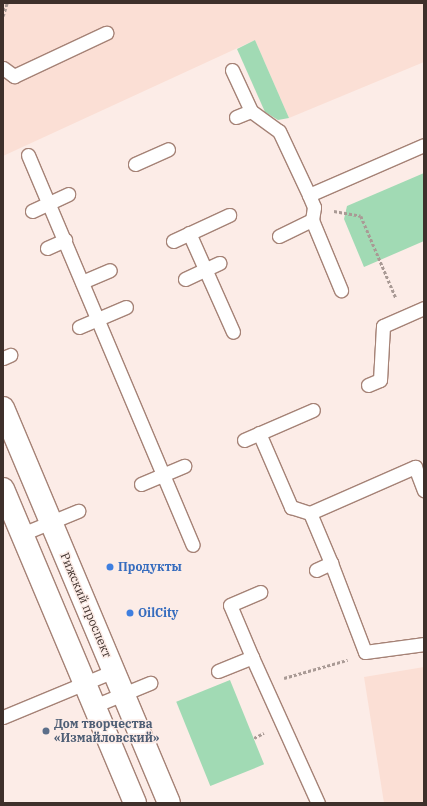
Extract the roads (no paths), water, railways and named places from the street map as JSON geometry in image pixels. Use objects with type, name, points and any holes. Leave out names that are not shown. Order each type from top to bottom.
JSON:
[{"type":"main road","name":"Рижский проспект","points":[[3,408],[169,803]]},
{"type":"main road","points":[[3,489],[135,803]]},
{"type":"lane","points":[[3,68],[14,76],[106,33]]},
{"type":"lane","points":[[232,70],[250,111],[278,131],[297,182],[309,195],[313,214],[341,290]]},
{"type":"lane","points":[[236,117],[250,111]]},
{"type":"lane","points":[[309,195],[424,145]]},
{"type":"lane","points":[[135,164],[168,149]]},
{"type":"lane","points":[[28,155],[193,545]]},
{"type":"lane","points":[[32,211],[68,194]]},
{"type":"lane","points":[[279,236],[313,214]]},
{"type":"lane","points":[[173,241],[229,215]]},
{"type":"lane","points":[[189,233],[233,332]]},
{"type":"lane","points":[[47,248],[65,240]]},
{"type":"lane","points":[[185,279],[220,263]]},
{"type":"lane","points":[[82,282],[110,270]]},
{"type":"lane","points":[[79,327],[126,307]]},
{"type":"lane","points":[[368,385],[380,380],[383,326],[424,308]]},
{"type":"lane","points":[[244,440],[312,410]]},
{"type":"lane","points":[[259,433],[290,507],[310,513],[415,467],[424,490]]},
{"type":"lane","points":[[141,484],[184,466]]},
{"type":"lane","points":[[22,534],[78,511]]},
{"type":"lane","points":[[310,513],[365,652],[424,644]]},
{"type":"lane","points":[[316,570],[331,564]]},
{"type":"lane","points":[[260,592],[230,605],[264,686],[318,803]]},
{"type":"lane","points":[[218,671],[252,657]]},
{"type":"lane","points":[[3,717],[114,672]]},
{"type":"lane","points":[[94,706],[150,683]]},
{"type":"place","name":"Продукты","points":[[110,567]]},
{"type":"place","name":"OilCity","points":[[130,613]]},
{"type":"place","name":"Дом творчества «Измайловский»","points":[[46,731]]}]
